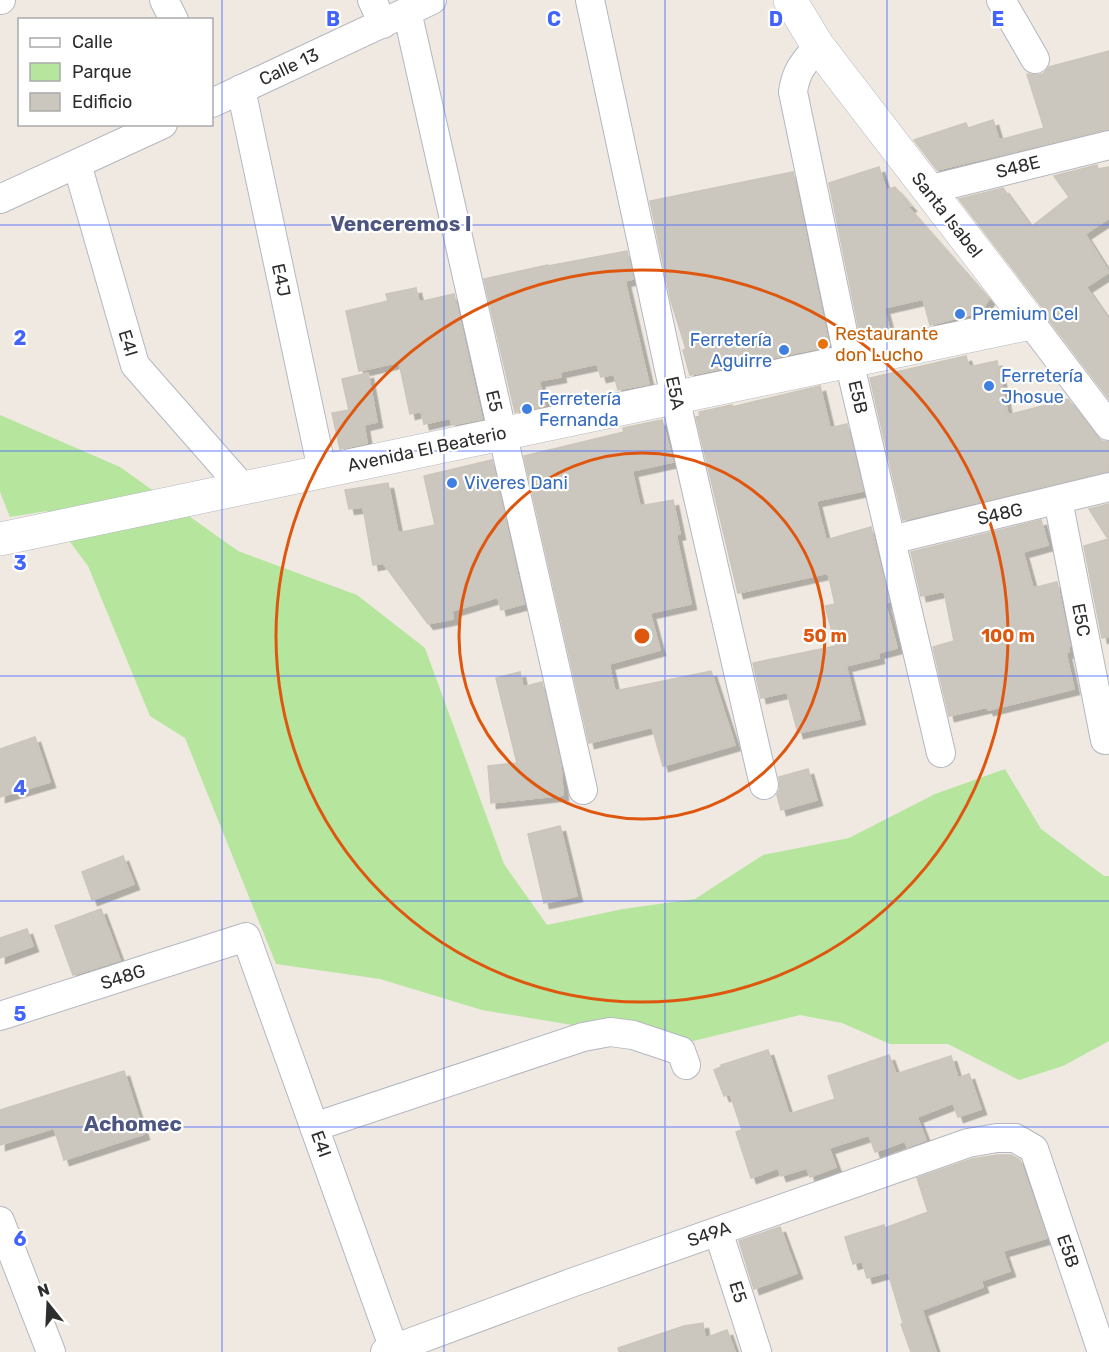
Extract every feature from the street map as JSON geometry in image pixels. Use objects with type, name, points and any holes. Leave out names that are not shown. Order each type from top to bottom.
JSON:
[{"type":"street","points":[[164,0],[173,18]]},
{"type":"street","name":"E5A","points":[[590,0],[675,397],[764,785]]},
{"type":"street","name":"Santa Isabel","points":[[790,0],[818,46],[1109,426]]},
{"type":"street","points":[[1001,0],[1035,59]]},
{"type":"street","name":"Calle 13","points":[[220,96],[398,9]]},
{"type":"street","name":"E5","points":[[398,9],[502,433],[583,790]]},
{"type":"street","name":"E5B","points":[[818,46],[795,77],[794,92],[849,361],[941,753]]},
{"type":"street","name":"E4J","points":[[220,96],[322,470]]},
{"type":"street","points":[[0,199],[159,126]]},
{"type":"street","name":"S48E","points":[[927,190],[1109,145]]},
{"type":"street","name":"E4I","points":[[77,164],[135,365],[243,488]]},
{"type":"street","name":"Avenida El Beaterio","points":[[0,539],[1031,323]]},
{"type":"street","name":"S48G","points":[[891,540],[1109,487]]},
{"type":"street","name":"E5C","points":[[1058,500],[1105,740]]},
{"type":"street","name":"E4I","points":[[246,937],[392,1351]]},
{"type":"street","name":"S48G","points":[[0,1016],[246,937]]},
{"type":"street","points":[[314,1127],[583,1037],[610,1032],[633,1035],[681,1051],[686,1065]]},
{"type":"street","name":"S49A","points":[[392,1351],[718,1231],[968,1143],[997,1138],[1015,1138],[1034,1149]]},
{"type":"street","name":"E5B","points":[[1034,1149],[1102,1352]]},
{"type":"street","points":[[0,1221],[51,1352]]},
{"type":"street","name":"E5","points":[[718,1231],[757,1352]]},
{"type":"green space","points":[[0,415],[120,467],[238,551],[357,595],[425,648],[504,864],[547,925],[623,909],[695,899],[763,855],[849,838],[935,794],[1005,769],[1041,829],[1104,876],[1109,876],[1109,1041],[1063,1066],[1019,1080],[948,1044],[890,1044],[842,1023],[800,1015],[685,1043],[632,1026],[572,1025],[482,1010],[380,979],[276,964],[185,738],[150,716],[88,566],[47,511],[10,517],[0,492]]},
{"type":"building","points":[[1109,51],[1109,129],[937,170],[914,140],[966,123],[968,128],[993,120],[999,140],[1044,128],[1027,74],[1043,74],[1049,67]]},
{"type":"building","points":[[1097,165],[1098,169],[1109,167],[1109,218],[1085,234],[1109,272],[1086,287],[1109,320],[1109,399],[1049,320],[1046,312],[959,199],[1003,188],[1031,227],[1069,197],[1054,176]]},
{"type":"building","points":[[879,167],[886,190],[895,187],[911,206],[908,207],[989,299],[980,312],[930,325],[923,299],[884,308],[890,332],[861,339],[829,183]]},
{"type":"building","points":[[793,172],[829,346],[690,375],[683,350],[686,349],[671,301],[650,201]]},
{"type":"building","points":[[627,251],[633,279],[625,281],[649,384],[618,390],[614,374],[601,377],[597,364],[560,372],[561,377],[539,381],[545,406],[515,412],[484,279]]},
{"type":"building","points":[[416,288],[419,302],[454,294],[482,419],[452,425],[450,418],[424,424],[421,411],[410,414],[399,362],[359,371],[346,311],[388,301],[386,294]]},
{"type":"building","points":[[966,356],[969,367],[997,361],[1008,415],[1068,399],[1096,436],[1102,441],[1109,442],[1109,471],[903,520],[870,378]]},
{"type":"building","points":[[368,373],[377,422],[364,425],[367,443],[340,449],[332,413],[349,410],[342,379]]},
{"type":"building","points":[[820,386],[830,428],[847,424],[863,491],[816,501],[826,540],[871,527],[889,602],[885,603],[897,648],[878,653],[879,658],[846,666],[860,719],[798,733],[787,692],[761,698],[753,663],[836,646],[825,606],[835,604],[828,573],[738,593],[696,417],[700,416],[699,412],[732,405],[732,407]]},
{"type":"building","points":[[662,420],[673,462],[632,471],[640,506],[673,500],[680,534],[676,535],[691,604],[650,613],[660,650],[609,664],[615,691],[711,671],[735,745],[663,766],[652,727],[589,743],[524,456],[624,432],[623,428]]},
{"type":"building","points":[[492,460],[524,604],[501,610],[498,597],[452,611],[453,619],[428,624],[383,563],[373,565],[363,507],[349,509],[345,490],[388,483],[398,533],[435,525],[424,476]]},
{"type":"building","points":[[1109,504],[1109,637],[1102,638],[1084,546],[1108,539],[1089,509]]},
{"type":"building","points":[[1041,520],[1048,545],[1023,552],[1033,588],[1057,582],[1070,646],[1068,647],[1069,652],[1066,653],[1074,689],[988,710],[987,707],[949,716],[933,647],[954,641],[944,591],[921,596],[911,552]]},
{"type":"building","points":[[520,672],[523,687],[542,682],[561,766],[563,795],[491,803],[488,766],[517,763],[496,678]]},
{"type":"building","points":[[35,737],[50,782],[0,797],[0,749]]},
{"type":"building","points":[[808,769],[817,800],[781,810],[777,795],[780,789],[779,777]]},
{"type":"building","points":[[560,826],[577,896],[544,903],[528,834]]},
{"type":"building","points":[[123,856],[134,884],[92,900],[82,872]]},
{"type":"building","points":[[101,909],[120,960],[73,975],[55,926]]},
{"type":"building","points":[[27,929],[33,946],[0,958],[0,938]]},
{"type":"building","points":[[768,1050],[789,1114],[835,1099],[828,1076],[889,1055],[896,1074],[951,1056],[958,1078],[969,1074],[981,1109],[958,1117],[953,1103],[917,1117],[926,1140],[907,1147],[905,1141],[875,1152],[869,1135],[829,1148],[836,1167],[810,1177],[807,1168],[781,1176],[778,1168],[751,1178],[736,1132],[742,1130],[730,1094],[724,1096],[714,1070],[721,1065]]},
{"type":"building","points":[[124,1071],[144,1134],[64,1160],[54,1128],[0,1145],[0,1110]]},
{"type":"building","points":[[1011,1155],[1020,1160],[1047,1238],[1003,1251],[1010,1271],[981,1281],[983,1287],[922,1310],[936,1352],[911,1352],[901,1324],[903,1323],[888,1272],[867,1278],[862,1261],[853,1264],[845,1237],[884,1225],[885,1228],[928,1212],[917,1178],[972,1159]]},
{"type":"building","points":[[780,1227],[797,1273],[754,1289],[739,1241]]},
{"type":"building","points":[[703,1323],[705,1338],[727,1330],[735,1352],[619,1352],[618,1348],[684,1326]]},
{"type":"place","name":"Premium Cel","points":[[960,314]]},
{"type":"place","name":"Restaurante don Lucho","points":[[823,344]]},
{"type":"place","name":"Ferretería Aguirre","points":[[784,350]]},
{"type":"place","name":"Ferretería Jhosue","points":[[989,386]]},
{"type":"place","name":"Ferretería Fernanda","points":[[527,409]]},
{"type":"place","name":"Viveres Dani","points":[[452,483]]},
{"type":"district","name":"Venceremos I","points":[[401,224]]},
{"type":"district","name":"Achomec","points":[[133,1124]]}]
